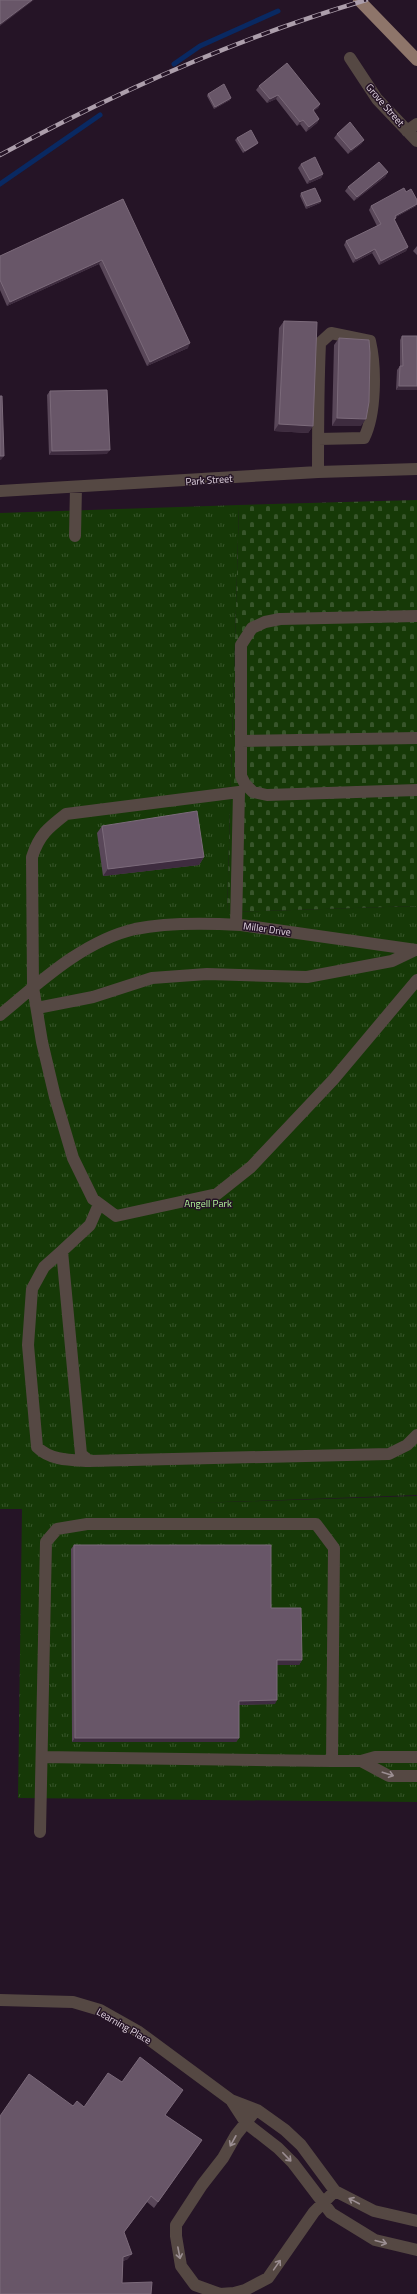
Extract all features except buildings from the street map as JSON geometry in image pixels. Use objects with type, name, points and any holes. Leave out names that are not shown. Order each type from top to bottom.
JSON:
[{"type":"main road","points":[[360,0],[417,60]]},
{"type":"street","name":"Grove Street","points":[[350,58],[377,99],[412,127],[417,141]]},
{"type":"street","points":[[318,439],[364,438],[370,427],[375,361],[370,341],[331,333],[320,343],[318,439],[318,472]]},
{"type":"street","name":"Park Street","points":[[0,491],[318,472],[417,469]]},
{"type":"street","points":[[75,536],[76,487]]},
{"type":"street","points":[[417,616],[280,619],[265,622],[252,628],[242,644],[241,741],[241,776],[245,784],[253,792],[268,795],[417,790]]},
{"type":"street","points":[[241,741],[417,738]]},
{"type":"street","points":[[236,925],[239,792],[66,814],[50,826],[38,840],[32,857],[33,987],[54,1097],[73,1158],[92,1199],[116,1216],[218,1194],[251,1167],[323,1091],[417,980]]},
{"type":"street","name":"Miller Drive","points":[[0,1015],[51,973],[94,945],[134,929],[169,925],[213,923],[416,950]]},
{"type":"street","points":[[37,1008],[93,997],[152,978],[207,974],[307,977],[392,961],[416,950]]},
{"type":"street","points":[[100,1204],[90,1225],[78,1234],[44,1267],[32,1289],[28,1345],[37,1447],[44,1455],[58,1459],[89,1462],[389,1454],[407,1445],[417,1435]]},
{"type":"street","points":[[62,1251],[82,1454],[89,1462]]},
{"type":"street","points":[[40,1832],[46,1542],[57,1529],[88,1524],[316,1524],[334,1548],[332,1761]]},
{"type":"street","points":[[42,1757],[332,1761],[361,1761],[375,1757],[417,1757]]},
{"type":"street","points":[[361,1761],[389,1776],[417,1776]]},
{"type":"street","name":"Learning Place","points":[[0,2000],[73,2002],[100,2010],[139,2032],[231,2100],[256,2110],[286,2130],[301,2145],[335,2190],[374,2211],[406,2220],[417,2221]]},
{"type":"street","name":"Learning Place","points":[[231,2100],[246,2123],[278,2148],[293,2163],[331,2213],[375,2240],[417,2250]]},
{"type":"street","points":[[256,2110],[176,2225],[176,2236],[181,2266],[195,2285],[220,2294],[234,2293],[245,2290],[268,2278],[322,2203],[335,2190]]},
{"type":"green space","points":[[417,500],[417,906],[227,912],[239,505]]},
{"type":"green space","name":"Angell Park","points":[[239,505],[227,912],[417,906],[417,1495],[197,1503],[417,1496],[417,1802],[18,1798],[22,1509],[0,1509],[0,513]]},
{"type":"waterway","points":[[174,64],[200,46],[278,11]]},
{"type":"waterway","points":[[0,184],[100,115]]},
{"type":"railway","points":[[0,155],[88,109],[179,68],[272,31],[366,0]]}]
